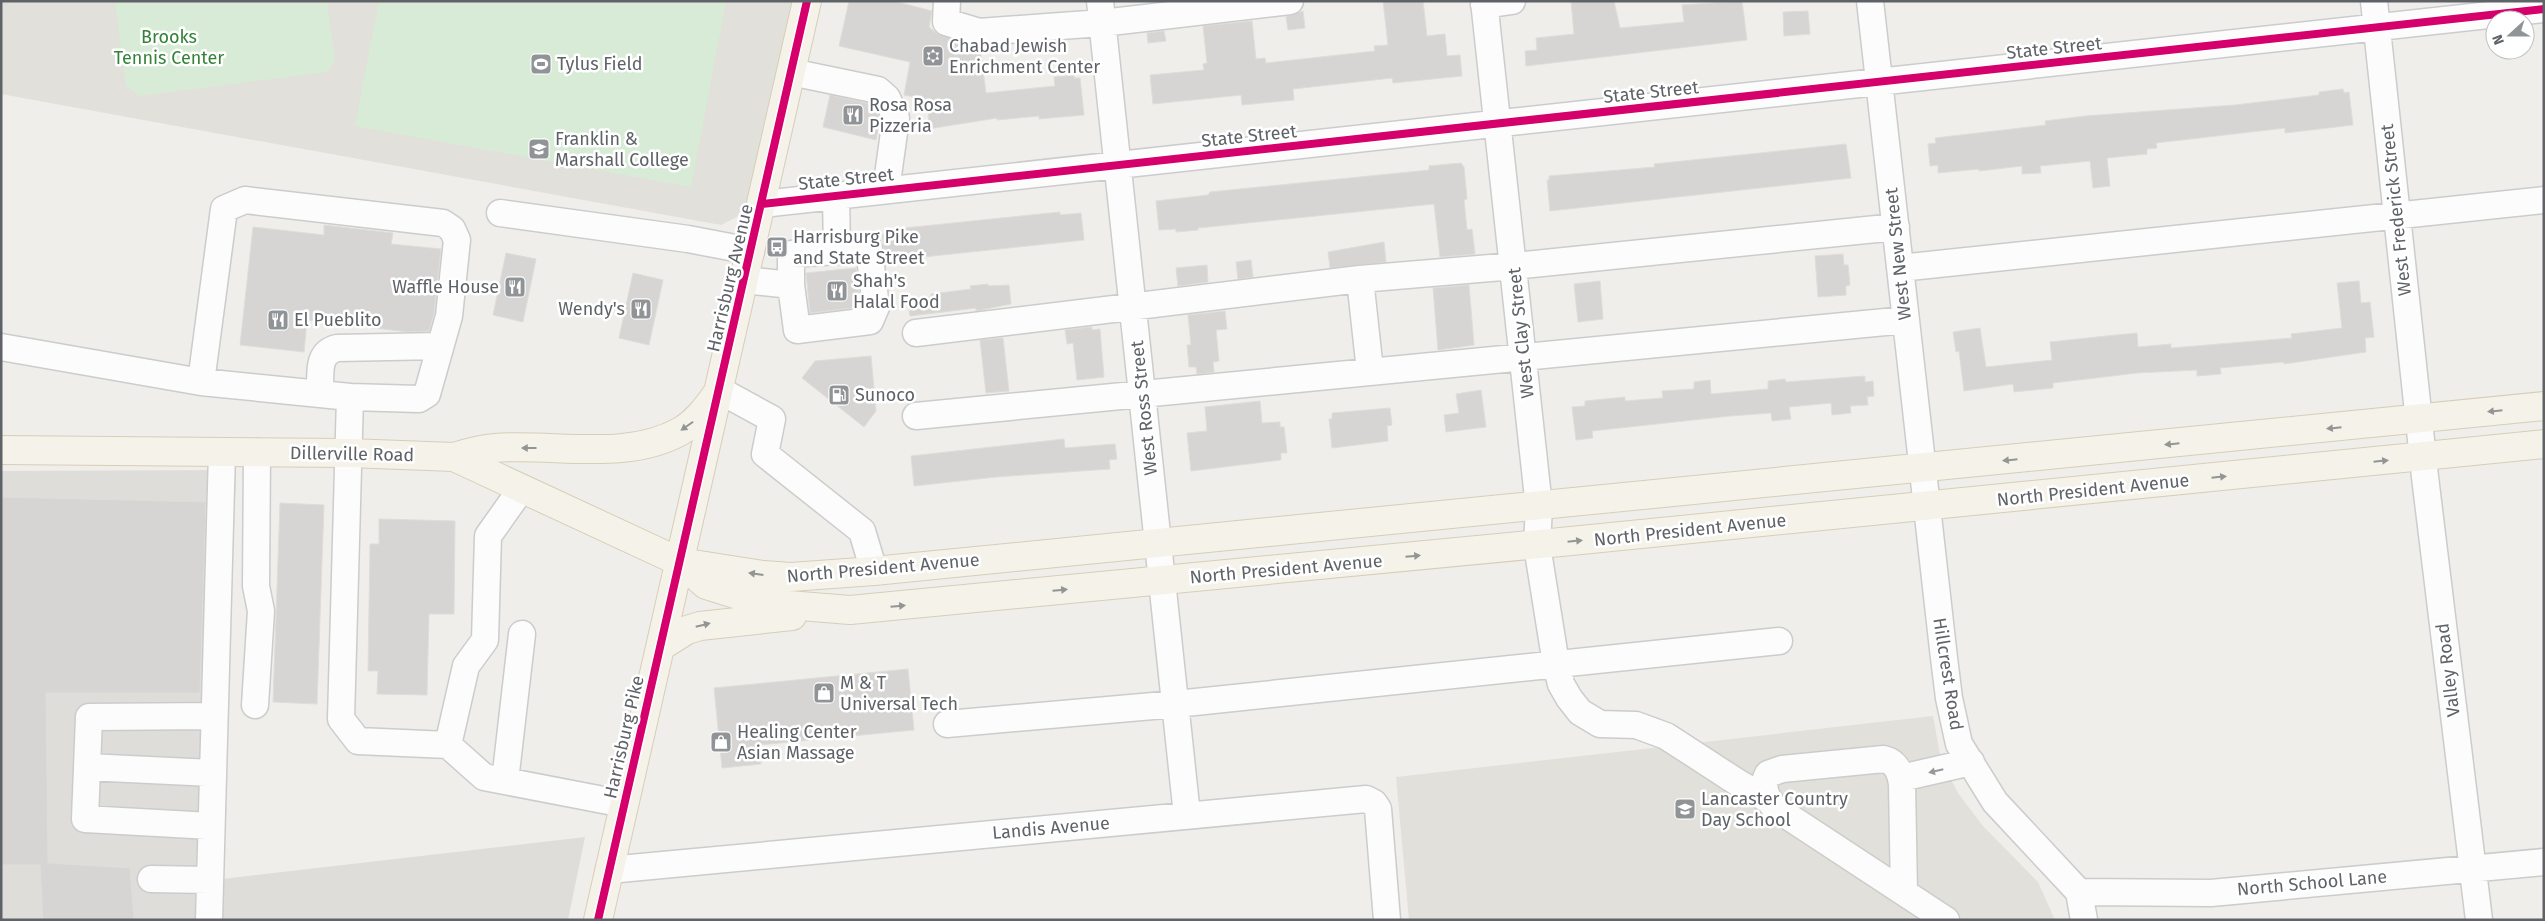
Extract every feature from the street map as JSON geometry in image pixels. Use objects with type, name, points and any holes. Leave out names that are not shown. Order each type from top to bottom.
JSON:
[{"type":"main road","name":"Harrisburg Avenue","points":[[680,562],[807,1]]},
{"type":"main road","points":[[454,457],[496,448],[608,448],[655,442],[682,430],[694,422],[719,390]]},
{"type":"main road","name":"North President Avenue","points":[[680,562],[763,575],[791,577],[874,571],[1539,507],[2544,406]]},
{"type":"main road","name":"North President Avenue","points":[[680,562],[706,585],[741,596],[788,605],[850,610],[1537,545],[2544,444]]},
{"type":"main road","name":"Dillerville Road","points":[[1,450],[348,453],[454,457],[680,562]]},
{"type":"main road","name":"Harrisburg Pike","points":[[598,920],[680,562]]},
{"type":"main road","points":[[660,647],[687,630],[700,626],[850,610]]},
{"type":"street","points":[[947,1],[946,22],[979,32],[1101,12],[1290,1]]},
{"type":"street","points":[[1484,3],[1512,1]]},
{"type":"street","name":"West New Street","points":[[1870,1],[1927,506]]},
{"type":"street","name":"West Frederick Street","points":[[2374,1],[2419,420]]},
{"type":"street","name":"West Clay Street","points":[[1484,3],[1539,507],[1537,545],[1556,664],[1561,684],[1580,712],[1600,724],[1636,725],[1666,736],[1740,784],[1769,800],[1774,807],[1946,920]]},
{"type":"street","name":"State Street","points":[[762,204],[2544,9]]},
{"type":"street","name":"West Ross Street","points":[[1101,12],[1144,393],[1158,543],[1188,816]]},
{"type":"street","points":[[791,72],[878,90],[887,98],[896,118],[886,190]]},
{"type":"street","points":[[836,196],[837,251]]},
{"type":"street","points":[[1,347],[201,382],[350,397],[419,399],[426,394],[429,388],[449,316],[457,240],[452,229],[443,223],[245,200],[224,209],[201,382]]},
{"type":"street","points":[[1900,268],[2544,200]]},
{"type":"street","points":[[500,213],[688,239],[751,251]]},
{"type":"street","points":[[916,333],[1360,279],[1514,266],[1896,227]]},
{"type":"street","points":[[869,249],[876,307],[870,321],[797,330],[791,284],[791,254],[869,249]]},
{"type":"street","points":[[1360,279],[1370,371]]},
{"type":"street","points":[[744,280],[791,284]]},
{"type":"street","points":[[916,416],[1906,320]]},
{"type":"street","points":[[320,394],[323,356],[328,350],[337,348],[440,346]]},
{"type":"street","points":[[719,390],[772,420],[765,454],[862,532],[874,571]]},
{"type":"street","points":[[350,397],[341,719],[358,740],[448,745],[484,777],[624,804]]},
{"type":"street","name":"Valley Road","points":[[2419,420],[2479,920]]},
{"type":"street","points":[[209,920],[222,452]]},
{"type":"street","points":[[255,705],[261,612],[256,586],[257,452]]},
{"type":"street","points":[[448,745],[466,666],[485,640],[488,536],[522,488]]},
{"type":"street","name":"Hillcrest Road","points":[[1927,506],[1949,698],[1957,738],[2005,814],[2079,892]]},
{"type":"street","points":[[505,781],[522,634]]},
{"type":"street","points":[[947,724],[1176,704],[1779,641]]},
{"type":"street","points":[[211,826],[85,819],[90,717],[214,716]]},
{"type":"street","points":[[1769,800],[1763,783],[1768,774],[1782,769],[1884,759],[1892,761],[1901,778],[1904,892]]},
{"type":"street","points":[[1901,778],[1971,762]]},
{"type":"street","points":[[87,766],[212,773]]},
{"type":"street","name":"Landis Avenue","points":[[610,870],[1366,799],[1374,803],[1378,809],[1387,920]]},
{"type":"street","name":"North School Lane","points":[[2079,892],[2211,892],[2544,862]]},
{"type":"street","points":[[150,879],[209,880]]},
{"type":"street","points":[[2079,892],[2084,920]]},
{"type":"shaded area","name":"Franklin & Marshall College","points":[[1,1],[807,1],[762,204],[721,225],[1,94]]},
{"type":"shaded area","points":[[236,470],[222,879],[585,837],[568,920],[1,920],[1,471]]},
{"type":"shaded area","name":"Lancaster Country Day School","points":[[1933,716],[1941,760],[1958,793],[1982,825],[2038,882],[2055,920],[1409,920],[1396,777]]},
{"type":"green space","name":"Brooks Tennis Center","points":[[115,1],[327,1],[335,61],[327,72],[139,96],[126,86]]},
{"type":"green space","name":"Tylus Field","points":[[379,1],[726,1],[691,187],[355,126]]},
{"type":"building","name":"Chabad Jewish Enrichment Center","points":[[849,1],[894,1],[932,11],[929,27],[936,33],[980,47],[986,93],[1055,86],[1054,77],[1074,75],[1074,78],[1080,78],[1084,115],[1039,119],[1039,116],[997,120],[997,118],[928,129],[929,100],[904,95],[910,62],[839,46]]},
{"type":"building","points":[[1383,1],[1423,1],[1427,36],[1445,34],[1447,56],[1460,55],[1462,76],[1393,83],[1392,78],[1293,89],[1294,100],[1242,105],[1241,95],[1153,104],[1150,75],[1204,70],[1203,64],[1207,63],[1203,26],[1252,21],[1256,59],[1265,58],[1266,63],[1375,51],[1374,46],[1388,45]]},
{"type":"building","points":[[1571,1],[1614,1],[1620,28],[1684,22],[1682,5],[1742,1],[1747,40],[1526,66],[1525,51],[1537,50],[1536,38],[1574,34]]},
{"type":"building","points":[[1303,11],[1305,28],[1288,30],[1286,17]]},
{"type":"building","points":[[1808,11],[1810,34],[1784,36],[1783,12]]},
{"type":"building","points":[[1164,31],[1166,41],[1148,43],[1147,33]]},
{"type":"building","points":[[2343,89],[2344,93],[2349,92],[2353,125],[2285,133],[2285,128],[2156,143],[2157,148],[2147,149],[2147,154],[2107,158],[2110,186],[2093,188],[2090,161],[2040,166],[2041,173],[2022,174],[2022,166],[1938,173],[1938,165],[1930,166],[1928,144],[1936,143],[1935,138],[2046,125],[2045,121],[2085,116],[2235,105],[2319,95],[2319,92]]},
{"type":"building","name":"Rosa Rosa Pizzeria","points":[[830,95],[871,104],[875,107],[880,120],[876,140],[823,127]]},
{"type":"building","points":[[1846,144],[1851,178],[1550,211],[1547,180],[1549,180],[1549,176],[1655,167],[1654,164]]},
{"type":"building","points":[[1461,163],[1464,167],[1467,199],[1464,200],[1467,230],[1472,229],[1475,254],[1440,257],[1434,204],[1198,228],[1198,230],[1176,232],[1176,229],[1159,230],[1156,201],[1208,195],[1210,192],[1429,170],[1429,166]]},
{"type":"building","points":[[1060,212],[1060,215],[1081,213],[1084,240],[886,261],[882,234],[886,234],[885,230]]},
{"type":"building","points":[[324,225],[393,233],[391,244],[441,249],[434,313],[429,331],[408,332],[307,320],[304,352],[240,345],[253,227],[324,235]]},
{"type":"building","points":[[1384,242],[1386,262],[1330,268],[1328,252]]},
{"type":"building","name":"Waffle House","points":[[506,253],[536,259],[523,322],[493,315]]},
{"type":"building","points":[[1843,254],[1844,265],[1848,265],[1850,285],[1846,286],[1846,295],[1818,297],[1815,256]]},
{"type":"building","points":[[1251,260],[1253,277],[1238,279],[1236,262]]},
{"type":"building","points":[[1207,265],[1208,282],[1178,286],[1176,268]]},
{"type":"building","name":"Shah's Halal Food","points":[[856,268],[860,307],[810,313],[806,273]]},
{"type":"building","name":"Wendy's","points":[[633,273],[663,280],[649,345],[619,338]]},
{"type":"building","points":[[1600,281],[1603,319],[1578,322],[1574,284]]},
{"type":"building","points":[[2359,281],[2361,303],[2370,302],[2374,337],[2365,338],[2366,352],[2284,364],[2284,362],[2220,368],[2221,374],[2197,376],[2197,370],[2137,373],[2053,383],[2053,388],[2014,392],[2013,384],[1964,391],[1959,351],[1956,352],[1953,332],[1980,328],[1986,367],[2052,360],[2050,342],[2137,333],[2138,347],[2171,344],[2171,348],[2292,338],[2291,334],[2342,328],[2337,283]]},
{"type":"building","points":[[988,284],[988,286],[1009,285],[1011,304],[976,311],[976,308],[910,316],[908,300],[931,297],[931,294],[971,289],[970,286]]},
{"type":"building","points":[[1469,285],[1474,345],[1438,350],[1433,288]]},
{"type":"building","points":[[1225,311],[1227,329],[1216,330],[1219,361],[1213,362],[1214,372],[1197,374],[1196,367],[1189,367],[1187,345],[1191,345],[1188,315]]},
{"type":"building","points":[[1092,327],[1092,330],[1100,329],[1104,377],[1077,380],[1073,343],[1067,344],[1065,330]]},
{"type":"building","points":[[1003,338],[1009,391],[986,393],[980,340]]},
{"type":"building","points":[[871,356],[876,411],[864,427],[802,378],[815,361]]},
{"type":"building","points":[[1865,376],[1865,382],[1873,381],[1874,396],[1867,397],[1868,405],[1850,406],[1851,413],[1832,415],[1831,403],[1789,407],[1791,419],[1772,421],[1771,413],[1730,416],[1592,431],[1593,438],[1576,440],[1572,407],[1585,406],[1585,401],[1625,397],[1625,401],[1663,398],[1662,391],[1694,389],[1694,382],[1710,380],[1711,394],[1768,389],[1768,381],[1785,379],[1786,382]]},
{"type":"building","points":[[1481,390],[1486,427],[1446,432],[1444,415],[1459,413],[1456,394]]},
{"type":"building","points":[[1260,401],[1262,423],[1280,422],[1280,427],[1284,427],[1287,453],[1281,453],[1281,460],[1191,471],[1187,433],[1207,431],[1205,407]]},
{"type":"building","points":[[1390,408],[1392,425],[1387,426],[1388,441],[1332,448],[1329,419],[1332,419],[1332,413]]},
{"type":"building","points":[[1064,439],[1065,448],[1115,444],[1117,459],[1109,460],[1110,469],[996,477],[914,486],[911,456]]},
{"type":"building","points":[[1,497],[206,502],[200,693],[46,693],[48,863],[130,868],[134,920],[43,920],[40,865],[1,865]]},
{"type":"building","points":[[280,503],[324,505],[317,704],[273,702]]},
{"type":"building","points":[[379,519],[455,521],[454,614],[429,614],[427,695],[377,694],[378,671],[368,671],[370,544],[379,544]]},
{"type":"building","points":[[908,669],[914,730],[759,745],[761,764],[722,768],[714,688]]},
{"type":"cycle path","points":[[598,920],[807,1]]},
{"type":"cycle path","points":[[762,204],[2544,9]]},
{"type":"place","name":"Chabad Jewish Enrichment Center","points":[[933,56]]},
{"type":"place","name":"Tylus Field","points":[[541,64]]},
{"type":"place","name":"Rosa Rosa Pizzeria","points":[[853,115]]},
{"type":"place","name":"Franklin & Marshall College","points":[[539,149]]},
{"type":"place","name":"Harrisburg Pike and State Street","points":[[777,247]]},
{"type":"place","name":"Waffle House","points":[[515,287]]},
{"type":"place","name":"Shah's Halal Food","points":[[837,291]]},
{"type":"place","name":"Wendy's","points":[[641,309]]},
{"type":"place","name":"El Pueblito","points":[[278,320]]},
{"type":"place","name":"Sunoco","points":[[839,395]]},
{"type":"place","name":"M & T Universal Tech","points":[[824,693]]},
{"type":"place","name":"Healing Center Asian Massage","points":[[721,742]]},
{"type":"place","name":"Lancaster Country Day School","points":[[1685,809]]}]
